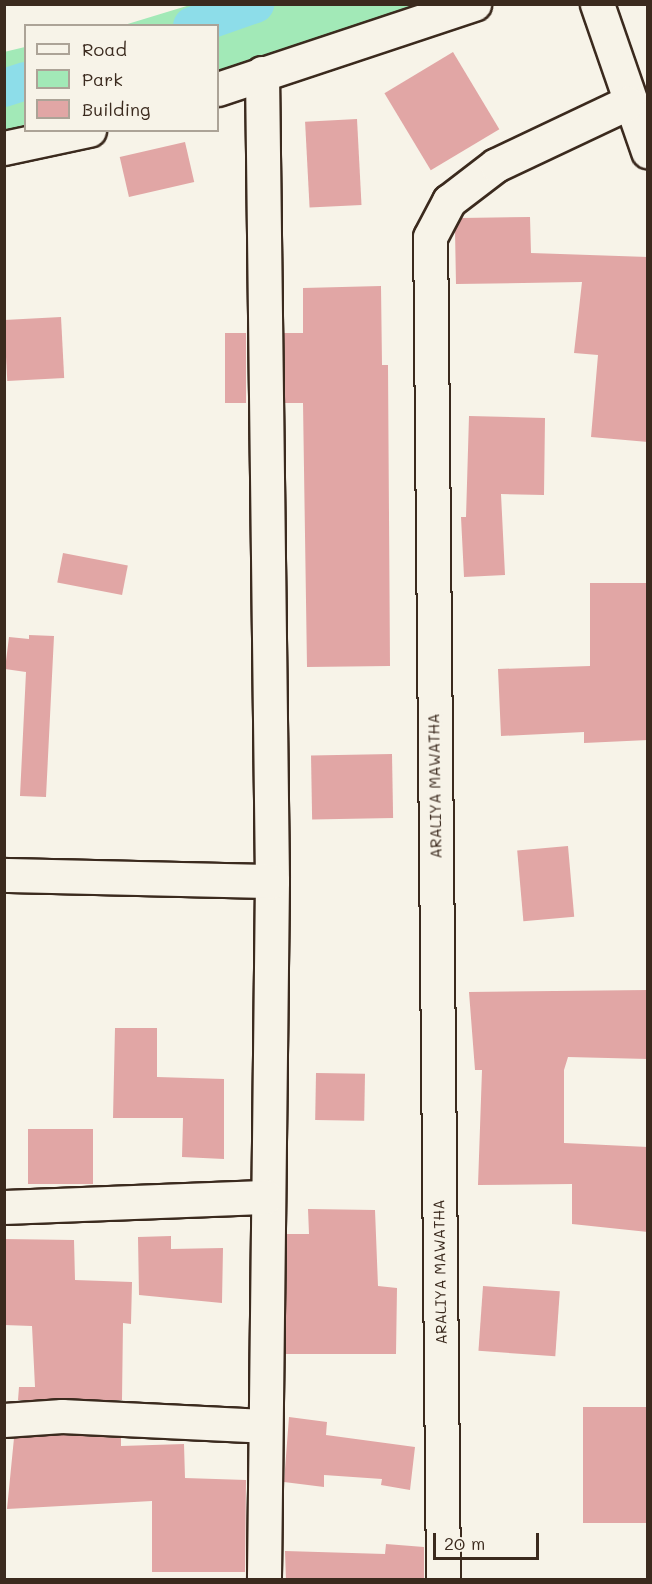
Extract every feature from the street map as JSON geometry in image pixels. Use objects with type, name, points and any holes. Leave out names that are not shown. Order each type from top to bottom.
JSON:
[{"type":"street","points":[[219,89],[474,4]]},
{"type":"street","points":[[597,4],[627,103],[648,151]]},
{"type":"street","points":[[262,73],[272,881],[266,1197],[264,1580]]},
{"type":"street","name":"ARALIYA MAWATHA","points":[[443,1580],[430,237],[449,201],[496,165],[627,103]]},
{"type":"street","points":[[4,148],[80,132]]},
{"type":"street","points":[[4,875],[272,881]]},
{"type":"street","points":[[4,1207],[266,1197]]},
{"type":"street","points":[[4,1419],[62,1416],[264,1426]]},
{"type":"green space","points":[[190,5],[446,5],[219,79],[219,24],[128,24]]},
{"type":"green space","points":[[24,47],[25,132],[5,163],[4,52]]},
{"type":"building","points":[[453,52],[499,129],[431,170],[384,93]]},
{"type":"building","points":[[357,119],[362,205],[310,208],[305,122]]},
{"type":"building","points":[[185,142],[194,182],[129,197],[120,157]]},
{"type":"building","points":[[530,217],[531,253],[648,257],[648,442],[591,437],[598,355],[574,353],[582,282],[456,284],[455,230],[461,218]]},
{"type":"building","points":[[381,286],[382,365],[388,365],[390,666],[307,667],[303,403],[285,403],[284,333],[303,333],[303,288]]},
{"type":"building","points":[[61,317],[64,378],[7,381],[4,320]]},
{"type":"building","points":[[225,333],[246,333],[246,403],[225,403]]},
{"type":"building","points":[[469,416],[545,418],[544,495],[501,494],[505,575],[464,577],[461,517],[466,517]]},
{"type":"building","points":[[63,553],[128,566],[122,595],[57,582]]},
{"type":"building","points":[[590,583],[648,583],[648,740],[584,743],[584,732],[501,736],[498,669],[590,666]]},
{"type":"building","points":[[29,635],[54,636],[46,797],[20,796],[26,672],[5,669],[9,637],[29,639]]},
{"type":"building","points":[[392,754],[393,818],[312,819],[311,755]]},
{"type":"building","points":[[568,846],[574,917],[523,921],[517,850]]},
{"type":"building","points":[[648,990],[648,1059],[568,1057],[564,1070],[564,1143],[648,1147],[648,1232],[572,1224],[572,1184],[478,1185],[482,1070],[475,1070],[469,992]]},
{"type":"building","points":[[115,1028],[157,1028],[157,1077],[224,1079],[224,1159],[182,1157],[183,1118],[113,1118]]},
{"type":"building","points":[[316,1073],[365,1074],[364,1121],[315,1120]]},
{"type":"building","points":[[28,1129],[93,1129],[93,1184],[28,1184]]},
{"type":"building","points":[[308,1209],[375,1210],[378,1286],[397,1288],[396,1354],[285,1354],[287,1234],[309,1234]]},
{"type":"building","points":[[171,1236],[171,1249],[223,1248],[222,1303],[139,1295],[138,1237]]},
{"type":"building","points":[[4,1239],[74,1240],[75,1280],[132,1282],[131,1324],[123,1323],[122,1400],[18,1400],[19,1387],[35,1387],[32,1326],[4,1325]]},
{"type":"building","points":[[483,1286],[560,1291],[555,1356],[478,1351]]},
{"type":"building","points":[[583,1407],[648,1407],[648,1523],[583,1523]]},
{"type":"building","points":[[289,1417],[327,1422],[326,1435],[415,1447],[410,1490],[381,1485],[382,1479],[324,1475],[324,1487],[284,1482]]},
{"type":"building","points":[[62,1435],[121,1438],[121,1446],[184,1444],[185,1478],[246,1480],[245,1572],[152,1572],[152,1501],[7,1509],[14,1438]]},
{"type":"building","points":[[386,1544],[424,1547],[424,1580],[286,1580],[285,1551],[385,1554]]},
{"type":"waterway","points":[[198,24],[255,4]]},
{"type":"waterway","points":[[4,88],[24,82]]}]
